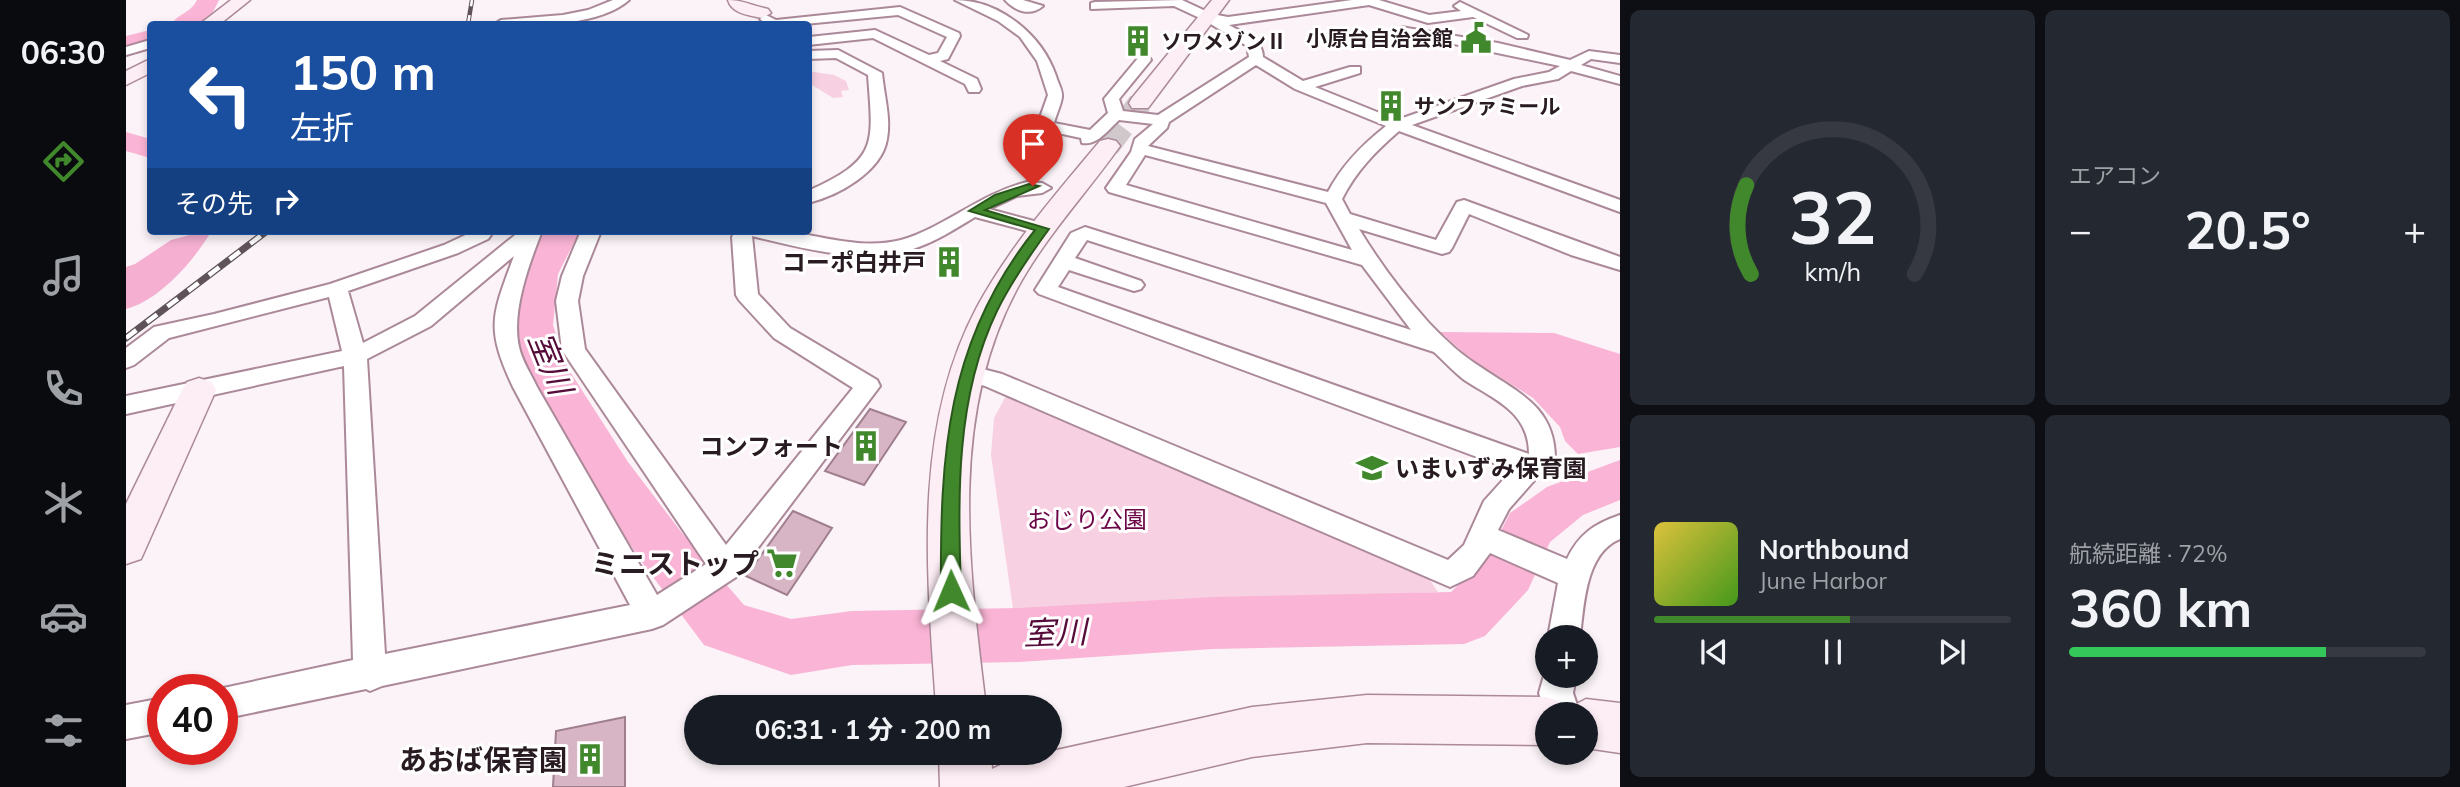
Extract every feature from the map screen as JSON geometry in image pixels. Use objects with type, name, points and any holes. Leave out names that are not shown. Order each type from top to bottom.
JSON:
[{"type":"street","points":[[213,21],[242,0]]},
{"type":"street","points":[[518,21],[553,15],[573,20],[623,0]]},
{"type":"street","points":[[736,0],[736,3],[770,21]]},
{"type":"street","points":[[961,0],[1002,18],[1026,34],[1044,61],[1055,96],[1045,126],[1101,134],[1161,120],[1256,59]]},
{"type":"street","points":[[1140,103],[1221,0]]},
{"type":"street","points":[[1447,0],[1522,35]]},
{"type":"street","points":[[1102,4],[1173,1],[1208,17],[1251,44],[1256,51],[1256,59]]},
{"type":"street","points":[[1208,17],[1228,21],[1370,1],[1428,19],[1474,13]]},
{"type":"street","points":[[802,21],[900,11],[954,36],[943,55],[928,60]]},
{"type":"street","points":[[1404,30],[1498,47],[1620,80]]},
{"type":"street","points":[[812,41],[874,34],[972,82],[974,89]]},
{"type":"street","points":[[126,51],[147,45]]},
{"type":"street","points":[[1551,50],[1586,57]]},
{"type":"street","points":[[812,55],[838,54],[875,73],[879,144],[865,165],[812,196]]},
{"type":"street","points":[[1333,199],[1346,174],[1369,148],[1397,125],[1519,82],[1564,72],[1569,65],[1589,55],[1620,59]]},
{"type":"street","points":[[1256,59],[1272,71],[1303,86],[1397,125],[1620,206]]},
{"type":"street","points":[[960,695],[951,591],[949,501],[956,423],[967,373],[990,312],[1025,251],[1042,229],[1116,110],[1111,99],[1144,60]]},
{"type":"street","points":[[1303,86],[1355,70]]},
{"type":"street","points":[[1161,120],[1161,125],[1142,142],[1115,188],[1369,261]]},
{"type":"street","points":[[1140,149],[1333,199]]},
{"type":"street","points":[[776,235],[892,248],[929,236],[999,197],[1033,186],[1042,188]]},
{"type":"street","points":[[967,373],[993,380],[1450,573],[1467,565],[1477,553],[1491,513],[1505,493],[1542,457],[1542,438],[1533,419],[1507,395],[1470,372],[1422,329],[1369,261],[1333,199]]},
{"type":"street","points":[[1342,218],[1442,248],[1464,206],[1578,251],[1620,264]]},
{"type":"street","points":[[975,211],[1042,229]]},
{"type":"street","points":[[1441,348],[1085,233],[1078,237],[1046,290],[1532,467]]},
{"type":"street","points":[[126,360],[162,332],[215,321],[337,288],[451,249],[481,235]]},
{"type":"street","points":[[126,405],[355,356],[423,321],[527,235]]},
{"type":"street","points":[[531,235],[508,302],[507,347],[524,387],[656,612]]},
{"type":"street","points":[[589,235],[566,292],[566,321],[574,350],[721,571]]},
{"type":"street","points":[[238,700],[370,675],[656,612],[721,571],[868,386],[782,333],[747,295],[744,235]]},
{"type":"street","points":[[1063,261],[1134,285]]},
{"type":"street","points":[[337,288],[355,356],[370,675]]},
{"type":"street","points":[[126,547],[199,390]]},
{"type":"street","points":[[1566,625],[1575,576],[1593,540],[1610,529],[1620,527]]},
{"type":"street","points":[[1482,536],[1575,576]]},
{"type":"street","points":[[126,722],[147,718]]},
{"type":"street","points":[[1011,787],[1252,732],[1367,719],[1535,721]]},
{"type":"street","points":[[1598,725],[1620,728]]},
{"type":"street","points":[[965,765],[967,787]]},
{"type":"green space","points":[[812,72],[834,75],[846,81],[849,90],[841,91],[843,97],[833,98],[812,85]]},
{"type":"green space","name":"おじり公園","points":[[1008,392],[1425,573],[1438,592],[1013,609],[991,455],[994,418]]},
{"type":"shaded area","points":[[189,235],[209,235],[173,280],[150,298],[126,309],[126,267],[171,240]]},
{"type":"shaded area","points":[[1440,332],[1554,333],[1620,354],[1620,447],[1578,454],[1565,441],[1560,427],[1533,398],[1471,359]]},
{"type":"building","name":"コンフォート","points":[[870,409],[906,422],[864,485],[825,471]]},
{"type":"building","name":"ミニストップ","points":[[793,511],[832,528],[787,595],[746,576]]},
{"type":"building","name":"あおば保育園","points":[[625,717],[625,787],[553,787],[556,731]]},
{"type":"waterway","name":"室川","points":[[189,21],[200,16],[208,0]]},
{"type":"waterway","name":"室川","points":[[126,44],[147,38]]},
{"type":"waterway","name":"室川","points":[[126,141],[147,148]]},
{"type":"waterway","name":"室川","points":[[560,235],[539,274],[532,325],[545,368],[610,475],[663,549],[725,626],[791,647],[852,638],[1019,635],[1213,623],[1464,618],[1508,573],[1529,528],[1565,501],[1620,479]]},
{"type":"tunnel","points":[[1108,146],[1140,103]]},
{"type":"railway","points":[[468,21],[472,0]]},
{"type":"railway","points":[[126,338],[262,235]]},
{"type":"place","name":"小原台自治会館","points":[[1476,38]]},
{"type":"place","name":"ソワメゾンⅡ","points":[[1138,41]]},
{"type":"place","name":"サンファミール","points":[[1391,106]]},
{"type":"place","name":"コーポ白井戸","points":[[949,262]]},
{"type":"place","name":"コンフォート","points":[[866,446]]},
{"type":"place","name":"いまいずみ保育園","points":[[1372,468]]},
{"type":"place","name":"ミニストップ","points":[[782,563]]},
{"type":"place","name":"あおば保育園","points":[[590,759]]},
{"type":"route","points":[[951,591],[949,501],[956,423],[967,373],[990,312],[1025,251],[1042,229],[975,211],[999,197],[1033,186]]}]
